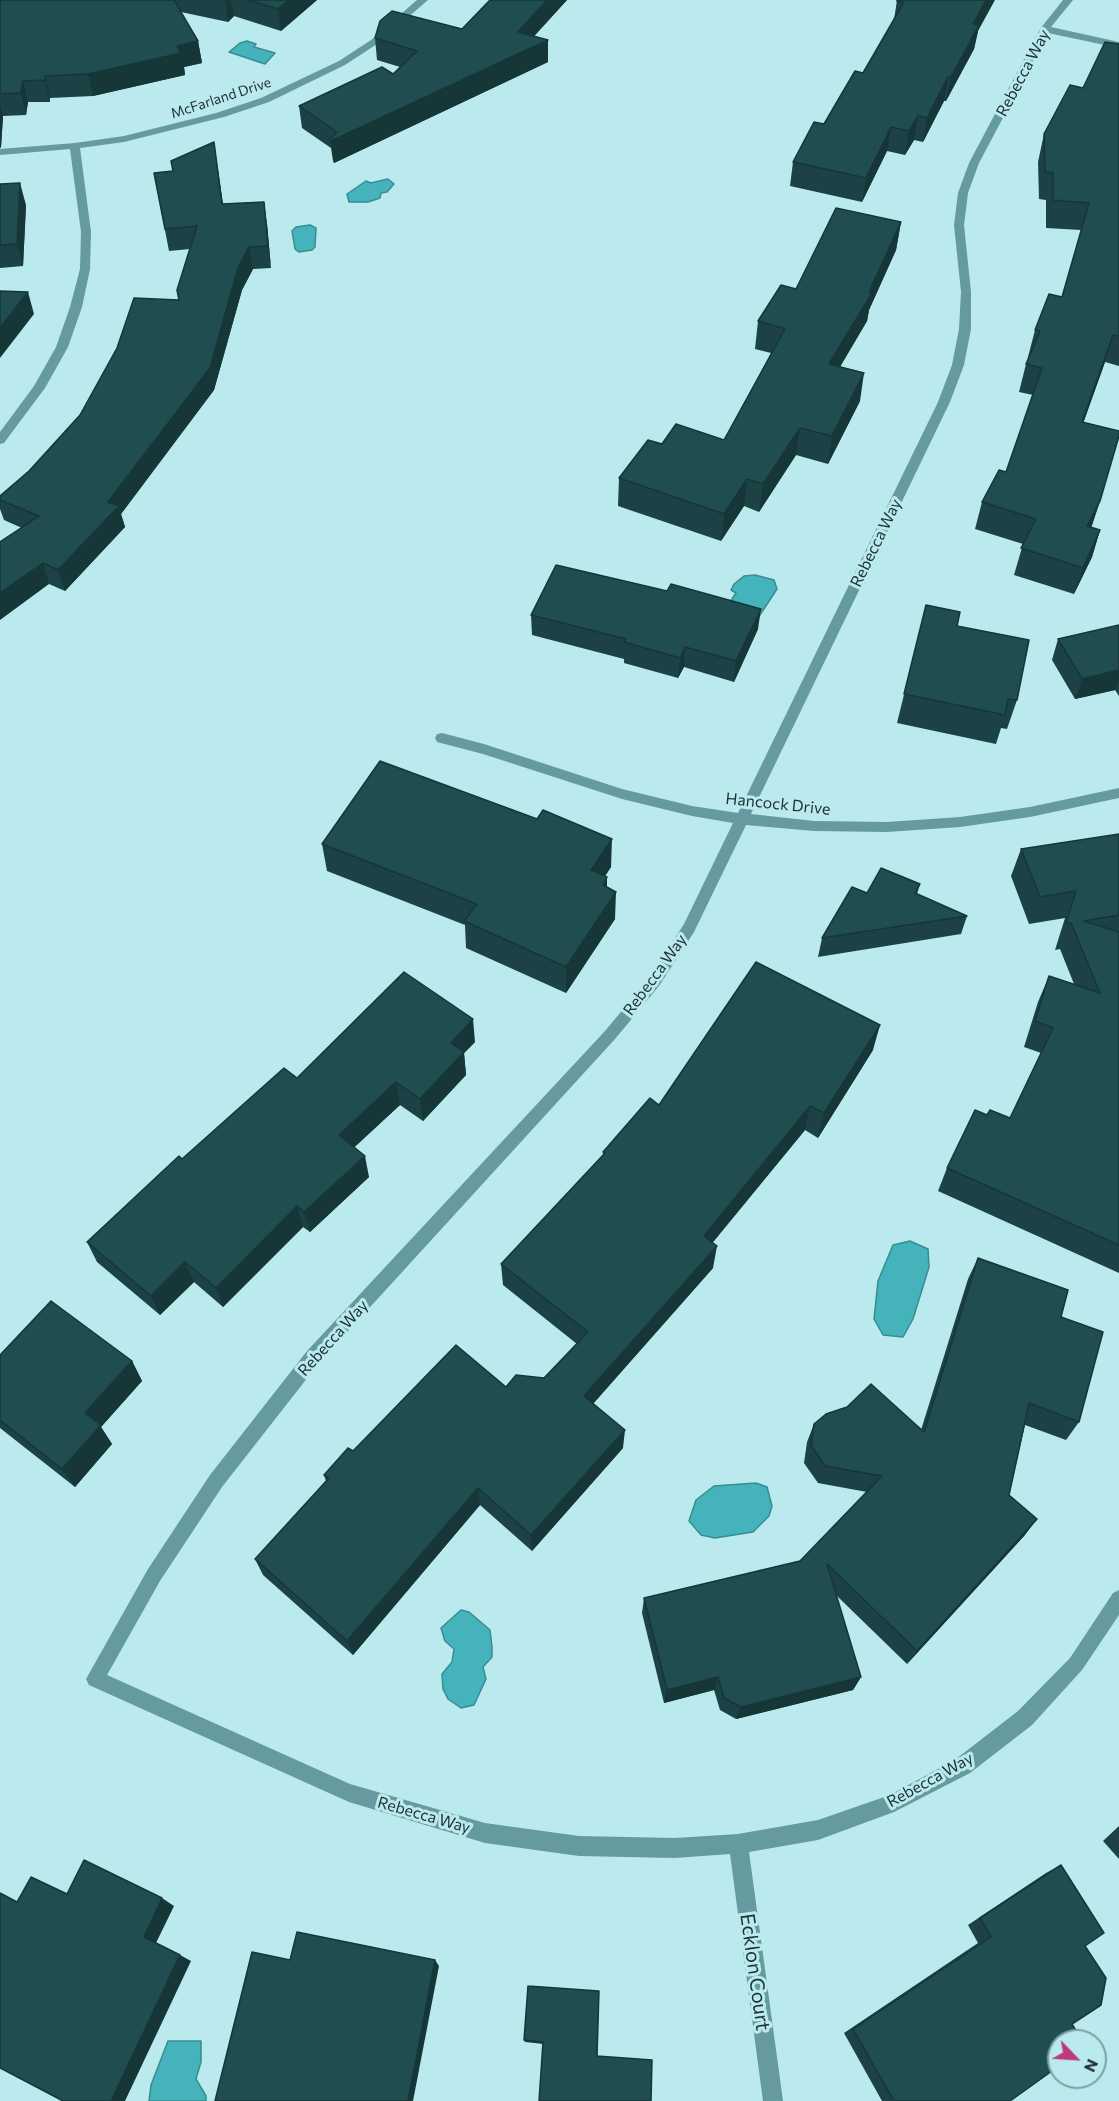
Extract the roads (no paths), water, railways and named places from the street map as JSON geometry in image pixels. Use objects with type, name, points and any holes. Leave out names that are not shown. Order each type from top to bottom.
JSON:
[{"type":"street","name":"McFarland Drive","points":[[0,152],[75,146],[173,128],[265,100],[342,63],[374,42],[423,0]]},
{"type":"street","name":"Rebecca Way","points":[[1068,0],[1045,29],[974,164],[963,193],[959,225],[966,292],[965,328],[954,374],[939,412],[689,928],[654,982],[610,1035],[313,1357],[216,1481],[154,1575],[95,1679],[349,1793],[485,1833],[579,1846],[675,1848],[738,1844],[818,1830],[894,1803],[963,1766],[1025,1718],[1076,1664],[1119,1599]]},
{"type":"street","points":[[1045,29],[1119,45]]},
{"type":"street","points":[[0,440],[39,388],[62,347],[76,308],[85,269],[86,232],[75,146]]},
{"type":"street","name":"Hancock Drive","points":[[442,738],[484,749],[622,794],[693,811],[814,826],[887,827],[960,822],[1119,793]]},
{"type":"street","name":"Ecklon Court","points":[[738,1844],[773,2101]]},
{"type":"water","points":[[247,41],[256,44],[254,47],[275,53],[265,64],[229,52],[240,43]]},
{"type":"water","points":[[388,179],[394,184],[387,192],[381,193],[380,198],[368,202],[349,202],[347,194],[366,181],[371,183]]},
{"type":"water","points":[[310,225],[316,228],[315,247],[312,250],[299,252],[295,249],[292,231],[296,227]]},
{"type":"water","points":[[755,575],[774,580],[777,589],[756,621],[730,602],[736,593],[731,590],[734,584],[744,576]]},
{"type":"water","points":[[910,1241],[928,1249],[929,1267],[913,1319],[903,1337],[883,1335],[874,1319],[878,1281],[893,1245]]},
{"type":"water","points":[[756,1483],[767,1487],[772,1506],[769,1516],[753,1532],[715,1538],[701,1535],[689,1521],[696,1500],[714,1486]]},
{"type":"water","points":[[461,1610],[469,1612],[490,1630],[492,1657],[483,1667],[486,1679],[474,1705],[461,1708],[448,1699],[443,1689],[442,1674],[452,1662],[454,1649],[445,1641],[441,1628]]},
{"type":"water","points":[[168,2041],[201,2041],[201,2062],[196,2079],[206,2096],[206,2101],[149,2101],[151,2085]]}]
